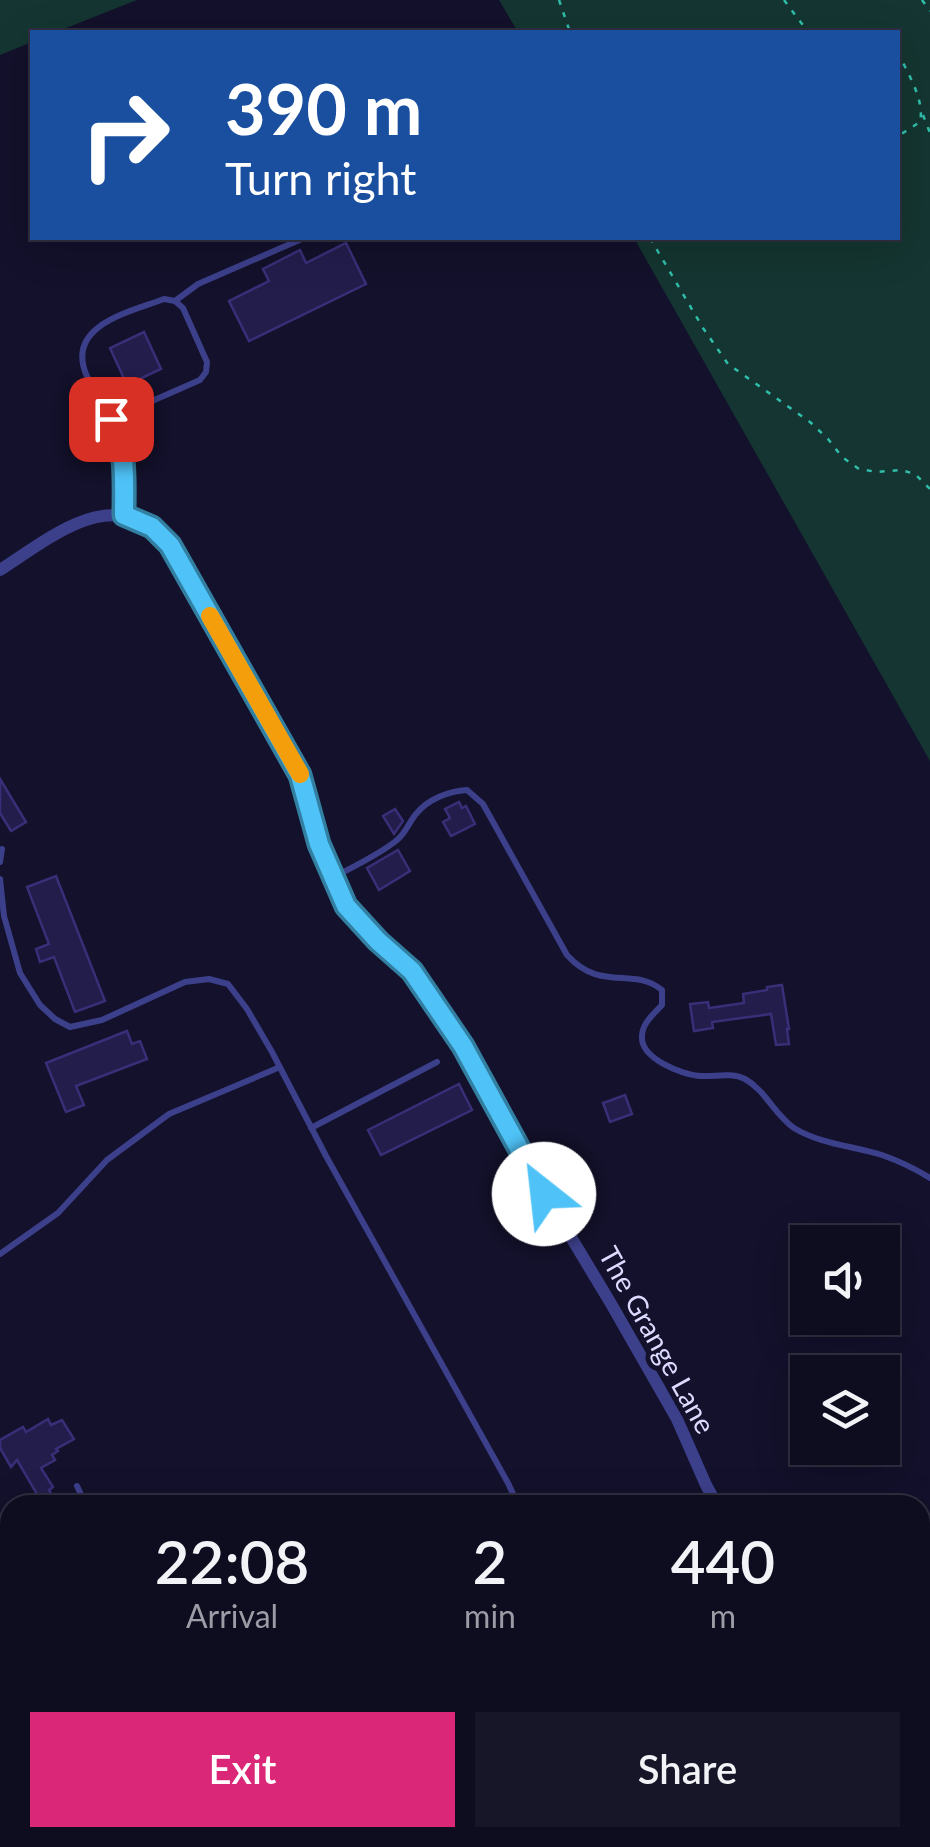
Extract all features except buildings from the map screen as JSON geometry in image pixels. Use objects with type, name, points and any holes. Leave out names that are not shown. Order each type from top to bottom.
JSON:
[{"type":"street","points":[[0,570],[74,524],[107,514],[124,515]]},
{"type":"street","name":"The Grange Lane","points":[[124,515],[152,527],[170,545],[300,775],[319,844],[346,906],[412,971],[463,1046],[544,1194],[677,1419],[712,1495]]},
{"type":"lane","points":[[175,300],[198,284],[299,240]]},
{"type":"lane","points":[[111,419],[200,380],[206,372],[207,362],[184,308],[175,300],[164,299],[95,328],[82,352],[86,374],[118,438],[124,515]]},
{"type":"lane","points":[[334,877],[398,840],[430,802],[466,790],[482,804],[567,954],[579,968],[606,977],[645,981],[662,990],[662,1005],[644,1026],[641,1039],[656,1059],[674,1070],[697,1076],[733,1075],[748,1080],[791,1126],[829,1142],[882,1155],[930,1178]]},
{"type":"lane","points":[[0,862],[2,849]]},
{"type":"lane","points":[[0,878],[4,916],[20,973],[54,1019],[70,1026],[102,1020],[184,982],[209,980],[228,984],[280,1067],[514,1495]]},
{"type":"lane","points":[[311,1128],[437,1062]]},
{"type":"lane","points":[[0,1254],[58,1213],[108,1160],[169,1114],[280,1067]]},
{"type":"lane","points":[[77,1486],[81,1495]]},
{"type":"path","points":[[560,0],[569,30]]},
{"type":"path","points":[[784,0],[806,30]]},
{"type":"path","points":[[922,0],[930,11]]},
{"type":"path","points":[[900,56],[930,134]]},
{"type":"path","points":[[900,131],[920,122],[922,114]]},
{"type":"path","points":[[651,240],[728,364],[810,422],[842,457],[859,469],[901,470],[914,474],[930,489]]},
{"type":"green space","points":[[0,0],[137,0],[61,30],[30,30],[30,43],[0,55]]},
{"type":"green space","points":[[499,0],[930,0],[930,761],[635,240],[900,240],[900,30],[517,30]]},
{"type":"slow traffic","points":[[210,616],[300,774]]},
{"type":"route","points":[[111,419],[121,450],[124,515],[152,527],[170,545],[300,775],[319,844],[346,906],[412,971],[463,1046],[544,1194]]}]
